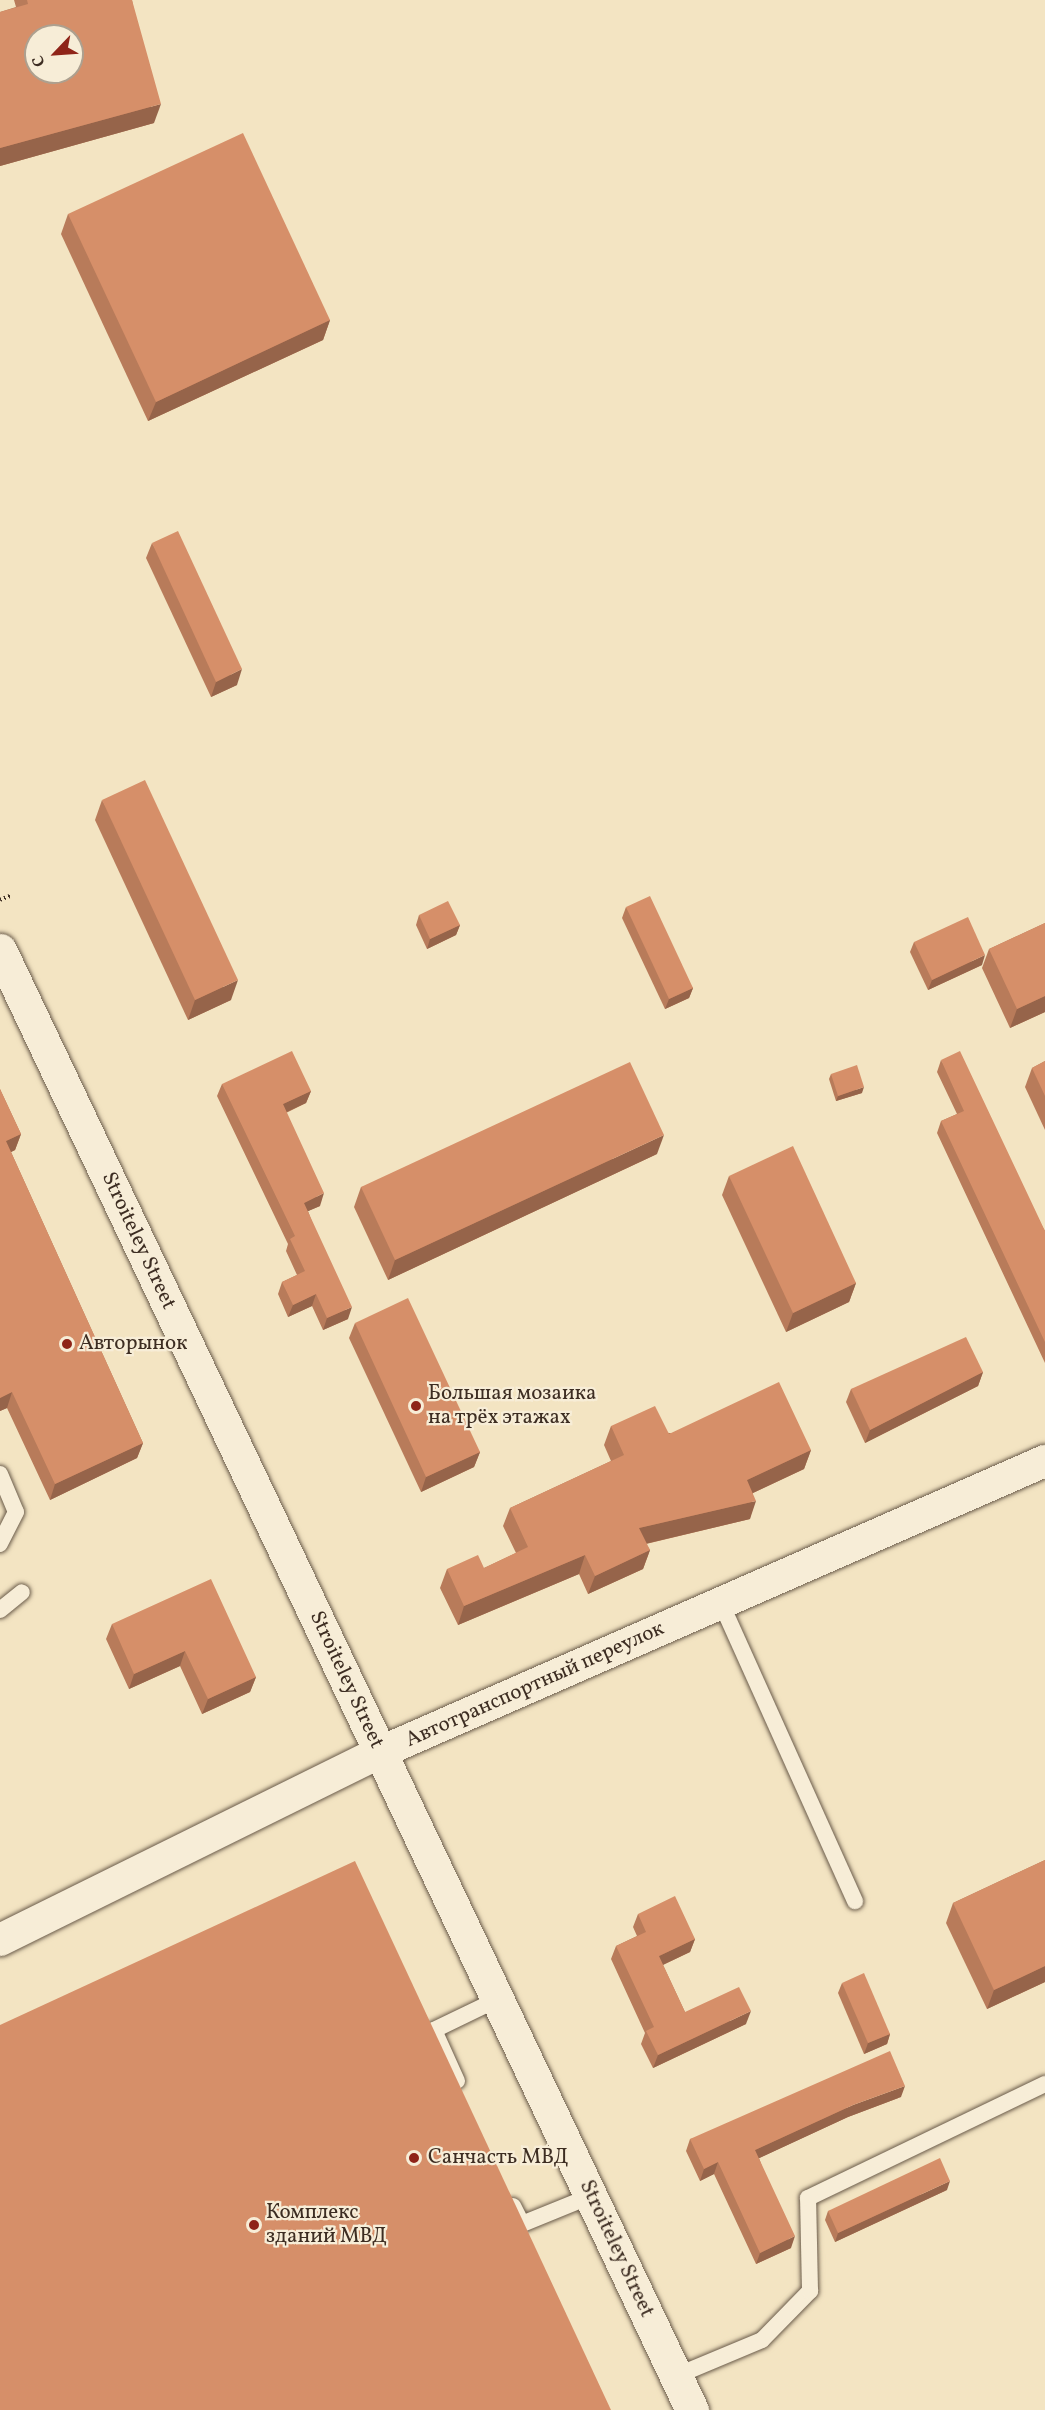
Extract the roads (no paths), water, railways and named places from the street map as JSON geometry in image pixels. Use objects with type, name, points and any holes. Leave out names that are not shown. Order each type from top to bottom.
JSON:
[{"type":"street","name":"Stroiteley Street","points":[[0,950],[692,2410]]},
{"type":"street","name":"Автотранспортный переулок","points":[[0,1940],[381,1752],[1045,1461]]},
{"type":"lane","points":[[0,1474],[16,1512],[0,1544]]},
{"type":"lane","points":[[0,1610],[22,1592]]},
{"type":"lane","points":[[721,1603],[855,1901]]},
{"type":"lane","points":[[463,2095],[434,2030],[498,1999]]},
{"type":"lane","points":[[676,2376],[762,2340],[810,2291],[808,2198],[1045,2084]]},
{"type":"lane","points":[[507,2192],[522,2224],[591,2196]]},
{"type":"place","name":"Авторынок","points":[[67,1344]]},
{"type":"place","name":"Большая мозаика на трёх этажах","points":[[416,1406]]},
{"type":"place","name":"Санчасть МВД","points":[[414,2158]]},
{"type":"place","name":"Комплекс зданий МВД","points":[[254,2225]]}]
